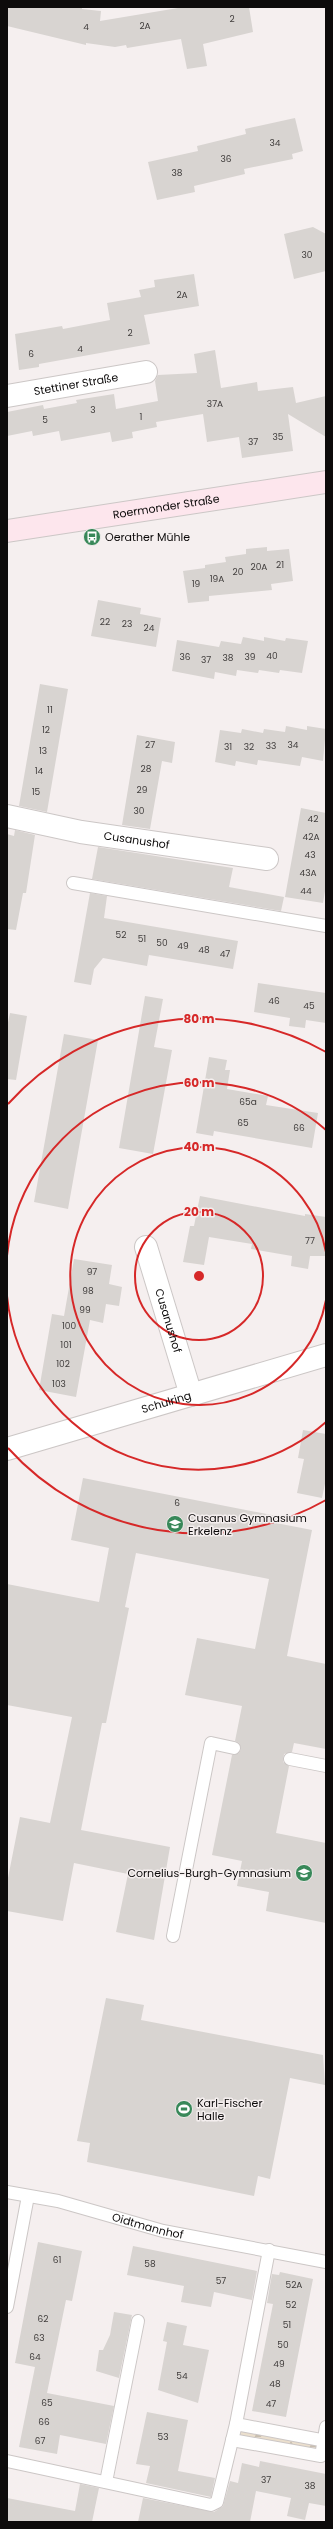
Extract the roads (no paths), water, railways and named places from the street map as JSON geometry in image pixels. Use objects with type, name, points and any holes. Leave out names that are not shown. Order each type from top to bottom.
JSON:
[{"type":"main road","name":"Roermonder Straße","points":[[7,532],[326,482]]},
{"type":"street","name":"Stettiner Straße","points":[[7,396],[146,372]]},
{"type":"street","name":"Cusanushof","points":[[7,816],[81,832],[267,859]]},
{"type":"street","name":"Cusanushof","points":[[146,1247],[191,1395]]},
{"type":"street","name":"Schulring","points":[[7,1449],[326,1355]]},
{"type":"lane","points":[[73,883],[326,926]]},
{"type":"lane","points":[[173,1936],[211,1743],[234,1748]]},
{"type":"lane","points":[[290,1759],[326,1766]]},
{"type":"lane","name":"Oidtmannhof","points":[[7,2192],[58,2201],[163,2231],[326,2262]]},
{"type":"lane","points":[[7,2307],[28,2196]]},
{"type":"lane","points":[[7,2461],[211,2505],[217,2502],[236,2424],[269,2250]]},
{"type":"lane","points":[[106,2482],[138,2321]]},
{"type":"lane","points":[[236,2424],[325,2441]]},
{"type":"lane","points":[[232,2440],[321,2456],[325,2441],[326,2427]]},
{"type":"place","name":"Oerather Mühle","points":[[92,537]]},
{"type":"place","name":"Cusanus Gymnasium Erkelenz","points":[[175,1524]]},
{"type":"place","name":"Cornelius-Burgh-Gymnasium","points":[[304,1873]]},
{"type":"place","name":"Karl-Fischer Halle","points":[[184,2109]]}]
